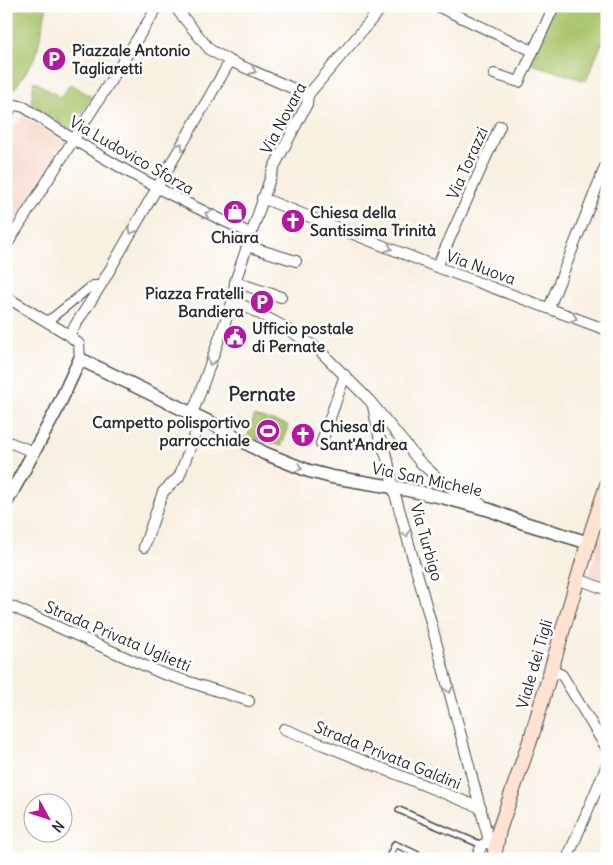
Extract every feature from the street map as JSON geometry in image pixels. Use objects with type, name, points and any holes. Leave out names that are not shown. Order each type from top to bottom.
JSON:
[{"type":"main road","name":"Viale dei Tigli","points":[[490,849],[499,830],[524,760],[607,485]]},
{"type":"street","points":[[6,246],[158,6]]},
{"type":"street","points":[[174,6],[210,50],[230,61],[308,95]]},
{"type":"street","name":"Via Novara","points":[[144,547],[163,492],[179,476],[196,415],[196,404],[233,300],[235,282],[274,167],[307,104],[308,95],[383,6]]},
{"type":"street","points":[[437,6],[533,51]]},
{"type":"street","points":[[494,74],[519,82],[554,6]]},
{"type":"street","points":[[69,335],[101,285],[230,61]]},
{"type":"street","name":"Via Ludovico Sforza","points":[[6,118],[11,107],[16,105],[24,107],[73,140],[156,188],[194,208],[252,234]]},
{"type":"street","name":"Via Torazzi","points":[[437,267],[500,126]]},
{"type":"street","points":[[549,308],[607,162]]},
{"type":"street","name":"Via Nuova","points":[[262,198],[437,267],[607,330]]},
{"type":"street","points":[[247,246],[296,260]]},
{"type":"street","points":[[235,282],[281,297]]},
{"type":"street","points":[[45,321],[53,317],[93,285],[101,285]]},
{"type":"street","points":[[6,297],[69,335],[79,344],[80,359],[34,452],[6,503]]},
{"type":"street","name":"Via Turbigo","points":[[233,300],[281,325],[318,349],[373,406],[393,487],[481,808],[490,849]]},
{"type":"street","name":"Via San Michele","points":[[80,359],[196,415],[264,453],[309,471],[442,497],[490,510],[589,543]]},
{"type":"street","points":[[321,444],[345,375]]},
{"type":"street","points":[[373,406],[420,462],[443,483],[490,510]]},
{"type":"street","points":[[6,441],[34,452]]},
{"type":"street","points":[[442,497],[443,483]]},
{"type":"street","points":[[578,579],[607,590]]},
{"type":"street","name":"Strada Privata Uglietti","points":[[6,604],[161,673],[249,702]]},
{"type":"street","points":[[551,670],[562,675],[607,749]]},
{"type":"street","name":"Strada Privata Galdini","points":[[284,729],[481,808]]},
{"type":"street","points":[[567,859],[607,766]]},
{"type":"street","points":[[476,859],[490,849]]},
{"type":"lane","points":[[399,810],[490,849]]},
{"type":"lane","points":[[388,859],[395,844],[427,859]]},
{"type":"shaded area","points":[[22,116],[65,142],[6,235],[6,141]]},
{"type":"shaded area","points":[[607,516],[607,581],[589,576]]},
{"type":"green space","points":[[6,6],[47,6],[36,56],[12,93],[6,91]]},
{"type":"green space","points":[[554,6],[607,6],[607,31],[586,81],[528,63]]},
{"type":"green space","points":[[34,81],[61,98],[70,84],[92,97],[70,130],[31,103]]},
{"type":"green space","name":"Campetto polisportivo parrocchiale","points":[[254,416],[288,425],[282,446],[248,436]]},
{"type":"place","name":"Piazzale Antonio Tagliaretti","points":[[54,59]]},
{"type":"place","name":"Chiara","points":[[235,212]]},
{"type":"place","name":"Chiesa della Santissima Trinità","points":[[293,221]]},
{"type":"place","name":"Piazza Fratelli Bandiera","points":[[262,302]]},
{"type":"place","name":"Ufficio postale di Pernate","points":[[235,337]]},
{"type":"place","name":"Campetto polisportivo parrocchiale","points":[[268,431]]},
{"type":"place","name":"Chiesa di Sant'Andrea","points":[[303,435]]},
{"type":"district","name":"Pernate","points":[[262,394]]}]
